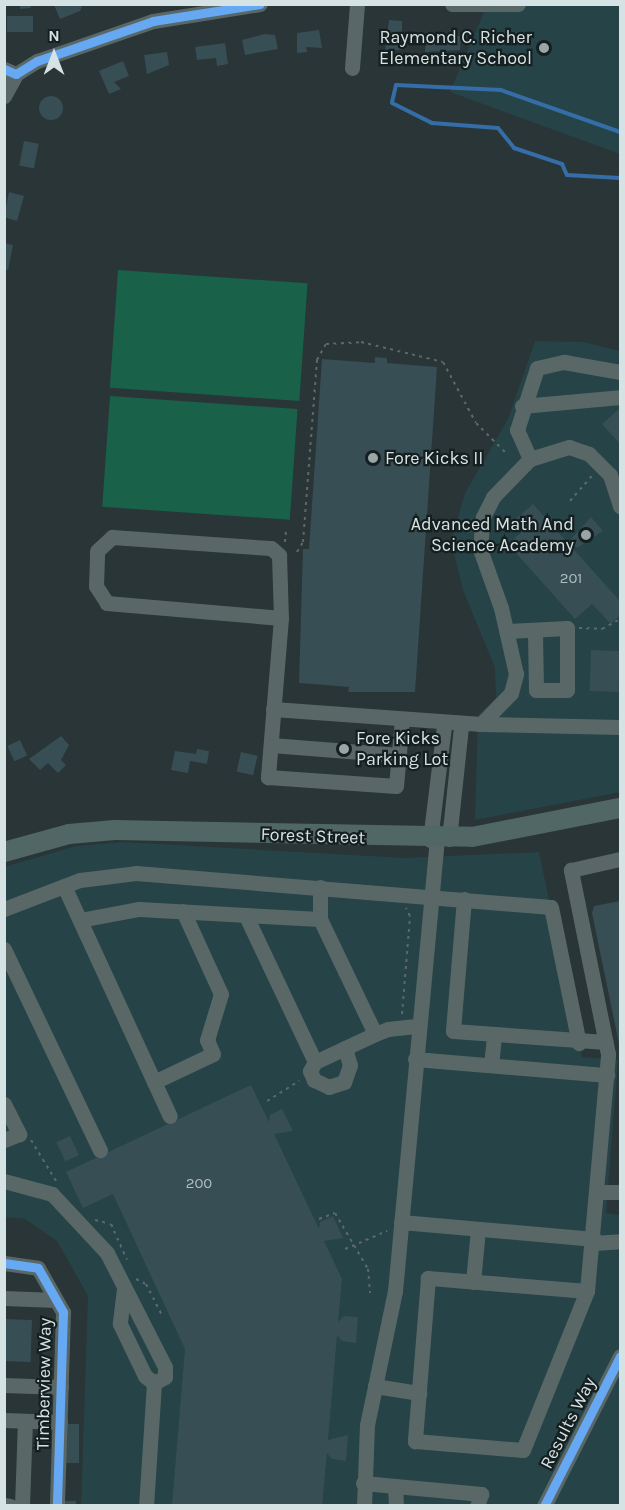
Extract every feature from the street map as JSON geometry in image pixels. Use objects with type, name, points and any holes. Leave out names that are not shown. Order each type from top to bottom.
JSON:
[{"type":"main road","name":"Forest Street","points":[[4,852],[69,834],[115,830],[438,839],[528,830],[621,808]]},
{"type":"street","points":[[4,96],[10,72],[37,61],[153,21],[226,6],[260,4]]},
{"type":"street","points":[[352,68],[357,4]]},
{"type":"street","points":[[457,5],[518,4]]},
{"type":"street","points":[[530,459],[518,437],[522,406],[531,376],[547,364],[621,372]]},
{"type":"street","points":[[522,406],[621,397]]},
{"type":"street","points":[[481,724],[512,691],[516,674],[507,631],[479,537],[492,497],[530,459],[569,447],[590,453],[602,465],[618,488],[621,506]]},
{"type":"street","points":[[281,618],[107,603],[96,586],[97,551],[112,537],[271,548],[283,567],[281,618],[268,777],[396,786],[402,719]]},
{"type":"street","points":[[507,631],[567,628],[567,690],[536,690],[535,630]]},
{"type":"street","points":[[273,709],[402,719],[452,726],[481,724],[621,727]]},
{"type":"street","points":[[364,1506],[363,1484],[375,1386],[392,1312],[397,1227],[415,1059],[416,1026],[452,726]]},
{"type":"street","points":[[271,745],[399,754]]},
{"type":"street","points":[[587,1291],[428,1278],[415,1441],[523,1450],[587,1291],[594,1241],[607,1075],[606,1042],[571,870],[621,859]]},
{"type":"street","points":[[4,909],[64,886],[145,873],[551,907],[579,1043]]},
{"type":"street","points":[[64,886],[170,1116]]},
{"type":"street","points":[[320,887],[320,919],[375,1034]]},
{"type":"street","points":[[464,899],[453,1031],[579,1043],[606,1042]]},
{"type":"street","points":[[80,920],[132,910],[320,919]]},
{"type":"street","points":[[154,1082],[213,1054],[207,1040],[221,994],[183,911]]},
{"type":"street","points":[[246,916],[315,1062]]},
{"type":"street","points":[[4,949],[100,1150]]},
{"type":"street","points":[[345,1048],[350,1068],[338,1085],[314,1080],[310,1071],[315,1062],[345,1048],[375,1034],[416,1026]]},
{"type":"street","points":[[491,1065],[494,1035]]},
{"type":"street","points":[[415,1059],[607,1075]]},
{"type":"street","points":[[4,1104],[19,1134],[4,1140]]},
{"type":"street","points":[[4,1181],[55,1196],[107,1253],[165,1366],[165,1377],[154,1383]]},
{"type":"street","points":[[598,1192],[621,1192]]},
{"type":"street","points":[[397,1227],[478,1229],[594,1241],[621,1241]]},
{"type":"street","points":[[473,1281],[478,1229]]},
{"type":"street","name":"Timberview Way","points":[[4,1263],[34,1265],[56,1300],[64,1318],[57,1506]]},
{"type":"street","points":[[124,1289],[120,1324],[145,1376],[154,1383]]},
{"type":"street","points":[[4,1298],[56,1300]]},
{"type":"street","name":"Results Way","points":[[544,1506],[621,1356]]},
{"type":"street","points":[[146,1506],[154,1383]]},
{"type":"street","points":[[4,1385],[61,1387]]},
{"type":"street","points":[[375,1386],[418,1393]]},
{"type":"street","points":[[4,1420],[60,1422]]},
{"type":"street","points":[[22,1506],[26,1421]]},
{"type":"street","points":[[363,1484],[482,1494],[477,1506]]},
{"type":"street","points":[[394,1486],[396,1506]]},
{"type":"street","points":[[4,1505],[10,1506]]},
{"type":"path","points":[[297,552],[303,542],[317,360],[327,344],[361,342],[443,362],[476,423],[506,453]]},
{"type":"path","points":[[570,501],[602,465]]},
{"type":"path","points":[[285,530],[285,543]]},
{"type":"path","points":[[567,628],[602,629],[621,619]]},
{"type":"path","points":[[402,902],[410,916],[402,1014]]},
{"type":"path","points":[[267,1101],[302,1080]]},
{"type":"path","points":[[319,1219],[335,1213],[368,1269],[370,1293]]},
{"type":"path","points":[[345,1249],[352,1244],[397,1227]]},
{"type":"shaded area","name":"Raymond C. Richer Elementary School","points":[[487,5],[620,5],[620,154],[450,92]]},
{"type":"shaded area","points":[[535,341],[583,342],[620,351],[620,792],[475,820],[478,715],[496,698],[495,668],[463,590],[451,541],[465,493],[508,419]]},
{"type":"shaded area","points":[[123,842],[405,858],[539,852],[582,1057],[618,1060],[606,1213],[620,1215],[620,1505],[81,1505],[88,1296],[57,1241],[25,1219],[5,1217],[4,867],[76,846]]},
{"type":"green space","points":[[118,270],[308,283],[299,401],[110,388]]},
{"type":"green space","points":[[110,396],[298,409],[290,520],[102,507]]},
{"type":"building","points":[[20,4],[30,4],[31,8],[20,9]]},
{"type":"building","points":[[83,4],[80,11],[60,19],[54,5]]},
{"type":"building","points":[[7,16],[33,16],[33,32],[7,32]]},
{"type":"building","points":[[389,20],[402,21],[402,50],[385,50]]},
{"type":"building","points":[[319,30],[322,48],[306,47],[307,52],[297,53],[297,33]]},
{"type":"building","points":[[427,32],[461,36],[460,50],[425,52]]},
{"type":"building","points":[[265,34],[275,35],[278,49],[245,55],[242,40]]},
{"type":"building","points":[[225,43],[228,64],[217,66],[216,58],[197,60],[195,47]]},
{"type":"building","points":[[167,52],[169,65],[147,74],[144,55]]},
{"type":"building","points":[[123,61],[129,76],[114,82],[121,89],[109,94],[99,71]]},
{"type":"building","points":[[51,96],[59,100],[63,108],[59,116],[51,120],[43,116],[39,108],[43,100]]},
{"type":"building","points":[[24,141],[39,144],[34,168],[19,166]]},
{"type":"building","points":[[9,192],[24,196],[17,221],[4,217]]},
{"type":"building","points":[[4,243],[13,245],[8,270],[4,269]]},
{"type":"building","name":"Fore Kicks II","points":[[375,357],[387,358],[387,363],[437,367],[415,692],[348,692],[349,687],[299,683],[303,549],[309,549],[322,359],[375,363]]},
{"type":"building","points":[[620,408],[620,444],[602,424]]},
{"type":"building","points":[[533,504],[620,601],[620,615],[611,624],[592,604],[575,619],[508,544],[525,529],[516,519]]},
{"type":"building","name":"Advanced Math And Science Academy","points":[[591,517],[603,531],[577,548],[570,540]]},
{"type":"building","points":[[591,650],[620,651],[619,692],[590,691]]},
{"type":"building","points":[[61,736],[69,745],[61,760],[66,765],[58,773],[48,763],[40,770],[29,759]]},
{"type":"building","points":[[20,740],[27,755],[14,761],[7,746]]},
{"type":"building","points":[[197,749],[209,751],[207,764],[190,761],[188,773],[171,770],[175,751],[196,754]]},
{"type":"building","points":[[241,752],[258,756],[253,775],[237,771]]},
{"type":"building","points":[[620,901],[619,1044],[592,913],[594,906]]},
{"type":"building","points":[[251,1085],[269,1122],[270,1115],[282,1109],[293,1131],[274,1134],[319,1229],[320,1222],[333,1216],[343,1238],[324,1241],[342,1279],[338,1322],[344,1316],[358,1317],[356,1343],[342,1341],[337,1335],[328,1440],[348,1435],[346,1461],[332,1459],[327,1453],[322,1506],[172,1505],[185,1349],[113,1194],[83,1208],[66,1172]]},
{"type":"building","points":[[70,1136],[79,1155],[65,1161],[56,1142]]},
{"type":"building","points":[[4,1319],[32,1320],[31,1362],[4,1361]]},
{"type":"building","points":[[66,1424],[79,1424],[79,1463],[66,1463]]},
{"type":"building","points":[[64,1501],[76,1501],[76,1506],[64,1506]]},
{"type":"waterway","points":[[620,132],[501,90],[396,85],[392,103],[432,123],[498,128],[514,148],[562,164],[567,175],[620,178]]},
{"type":"cycle path","points":[[4,69],[16,74],[37,61],[153,21],[260,4]]},
{"type":"cycle path","points":[[4,1263],[38,1268],[63,1312],[57,1506]]},
{"type":"cycle path","points":[[544,1506],[620,1356]]},
{"type":"place","name":"Raymond C. Richer Elementary School","points":[[544,48]]},
{"type":"place","name":"Fore Kicks II","points":[[373,458]]},
{"type":"place","name":"Advanced Math And Science Academy","points":[[586,535]]},
{"type":"place","name":"Fore Kicks Parking Lot","points":[[344,749]]}]
